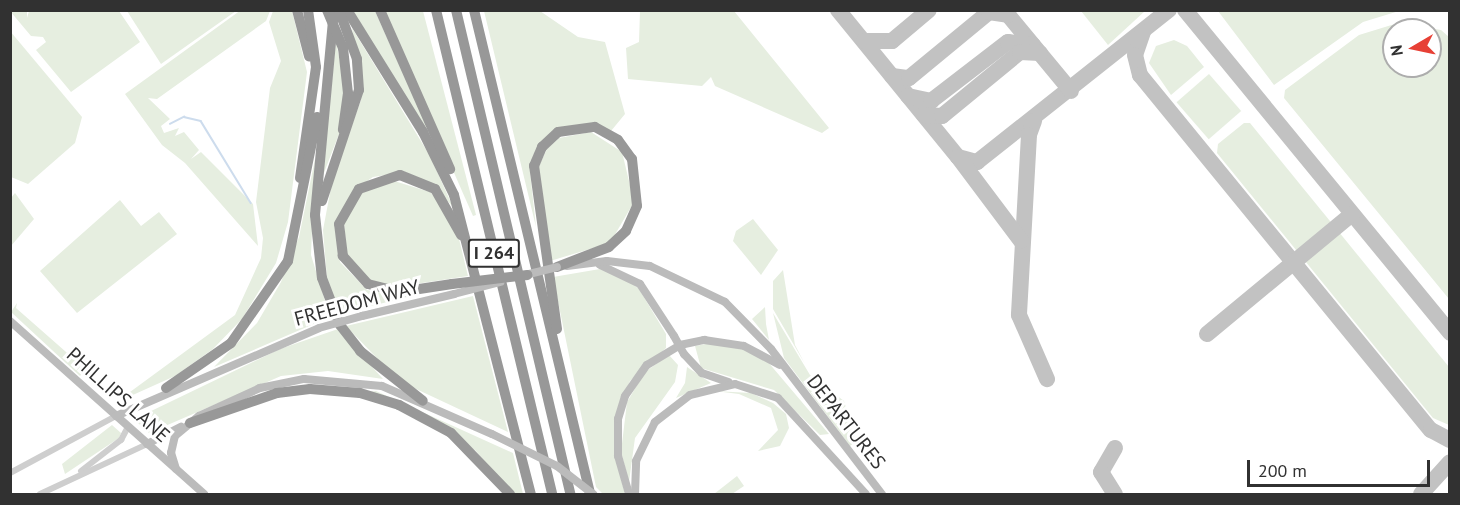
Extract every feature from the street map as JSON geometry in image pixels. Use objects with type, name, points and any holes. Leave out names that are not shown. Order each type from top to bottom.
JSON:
[{"type":"highway","points":[[297,10],[309,50],[311,99]]},
{"type":"highway","points":[[281,269],[296,209],[316,57],[308,10]]},
{"type":"highway","points":[[327,10],[343,48],[347,112],[336,159]]},
{"type":"highway","points":[[380,10],[459,191],[531,495]]},
{"type":"highway","points":[[430,10],[460,140],[470,154]]},
{"type":"highway","name":"I 264","points":[[436,10],[552,495]]},
{"type":"highway","name":"I 264","points":[[456,10],[570,495]]},
{"type":"highway","points":[[474,10],[559,354],[591,495]]},
{"type":"highway","points":[[479,10],[500,116]]},
{"type":"highway","points":[[340,12],[438,159],[474,259]]},
{"type":"highway","points":[[164,391],[231,343],[281,269],[298,232],[329,52],[340,12]]},
{"type":"highway","points":[[317,222],[359,90],[357,59],[340,12]]},
{"type":"highway","points":[[329,52],[317,222],[322,278],[340,325],[379,370],[423,401]]},
{"type":"highway","points":[[557,267],[609,247],[626,231],[638,206],[632,159],[618,140],[595,127],[558,132],[542,147],[534,166],[559,354]]},
{"type":"highway","points":[[479,283],[456,221],[435,189],[393,175],[358,189],[343,210],[338,232],[343,256],[356,275],[393,292],[453,289],[527,275]]},
{"type":"highway","points":[[190,423],[277,393],[310,389],[360,393],[399,405],[451,433],[510,495]]},
{"type":"main road","points":[[527,275],[557,267],[584,264],[633,278],[684,354],[702,373],[778,398],[866,495]]},
{"type":"main road","name":"DEPARTURES","points":[[584,264],[650,266],[689,281],[741,314],[882,495]]},
{"type":"main road","name":"FREEDOM WAY","points":[[116,416],[164,391],[170,396],[318,328],[453,289]]},
{"type":"main road","name":"PHILLIPS LANE","points":[[10,321],[204,495]]},
{"type":"main road","points":[[629,495],[618,456],[618,419],[635,378],[652,360],[682,344],[724,341],[759,352],[784,369]]},
{"type":"main road","points":[[147,444],[250,392],[304,379],[360,381],[423,401],[492,434],[556,466],[591,495]]},
{"type":"main road","points":[[635,495],[639,450],[662,413],[690,395],[740,384]]},
{"type":"main road","points":[[176,469],[171,445],[190,423]]},
{"type":"street","points":[[10,472],[116,416]]},
{"type":"street","points":[[74,477],[121,440],[128,427]]},
{"type":"street","points":[[40,495],[147,444]]},
{"type":"shaded area","points":[[241,10],[270,11],[266,21],[157,99],[148,98],[170,119],[161,126],[164,133],[179,128],[175,136],[184,132],[199,150],[191,159],[201,152],[253,204],[258,246],[185,163],[162,145],[125,94]]},
{"type":"shaded area","points":[[1145,10],[1108,45],[1081,11]]},
{"type":"shaded area","points":[[10,11],[27,11],[27,18],[29,11],[119,11],[140,42],[71,92],[36,50],[46,42],[43,37],[31,36]]},
{"type":"shaded area","points":[[127,11],[236,11],[161,64]]},
{"type":"shaded area","points":[[273,11],[292,11],[307,72],[288,222],[276,263],[242,319],[213,349],[175,376],[115,403],[235,315],[261,258],[263,238],[256,202],[270,88],[281,61],[269,22]]},
{"type":"shaded area","points":[[353,11],[375,11],[433,140]]},
{"type":"shaded area","points":[[383,11],[423,11],[476,215],[473,216]]},
{"type":"shaded area","points":[[484,11],[540,11],[578,37],[605,42],[625,114],[611,131],[564,126],[530,172],[536,227]]},
{"type":"shaded area","points":[[640,11],[734,11],[829,128],[822,133],[715,86],[711,77],[702,86],[628,79],[626,48],[639,42]]},
{"type":"shaded area","points":[[1218,11],[1399,11],[1363,22],[1274,85]]},
{"type":"shaded area","points":[[352,28],[430,156],[453,207],[431,183],[405,172],[373,177],[354,190],[336,222],[340,262],[367,290],[407,297],[340,314],[327,278],[323,230],[333,177],[361,100]]},
{"type":"shaded area","points":[[1382,28],[1382,78],[1442,78],[1442,31],[1449,37],[1449,299],[1284,98],[1285,90],[1359,35]]},
{"type":"shaded area","points":[[10,31],[82,117],[75,143],[28,184],[11,177]]},
{"type":"shaded area","points":[[1174,40],[1187,46],[1204,67],[1171,95],[1149,63],[1156,46]]},
{"type":"shaded area","points":[[336,41],[345,90],[339,134],[322,178]]},
{"type":"shaded area","points":[[1209,74],[1241,111],[1209,139],[1177,102]]},
{"type":"shaded area","points":[[1244,123],[1250,123],[1449,367],[1449,425],[1433,418],[1217,153],[1218,144]]},
{"type":"shaded area","points":[[591,132],[622,152],[634,202],[610,243],[550,261],[537,170],[547,149],[559,138]]},
{"type":"shaded area","points":[[315,159],[311,255],[330,317],[214,367],[257,323],[281,282],[299,237]]},
{"type":"shaded area","points":[[391,180],[430,192],[438,200],[459,239],[468,276],[389,288],[361,275],[347,257],[344,222],[360,194]]},
{"type":"shaded area","points":[[15,193],[34,219],[11,246],[11,198]]},
{"type":"shaded area","points":[[120,200],[141,226],[159,212],[177,234],[77,313],[40,271]]},
{"type":"shaded area","points":[[753,219],[778,250],[761,275],[733,241],[736,231]]},
{"type":"shaded area","points":[[600,269],[623,276],[639,289],[666,334],[666,348],[630,381],[614,421],[614,452],[625,494],[603,494],[596,487],[553,277]]},
{"type":"shaded area","points":[[783,270],[795,345],[805,364],[773,309],[773,281]]},
{"type":"shaded area","points":[[473,296],[508,432],[399,381],[346,326]]},
{"type":"shaded area","points":[[17,303],[16,308],[74,359],[84,371],[80,376],[11,312]]},
{"type":"shaded area","points":[[765,307],[766,324],[769,340],[752,319]]},
{"type":"shaded area","points":[[773,313],[810,375],[844,401],[856,441],[850,446],[784,358]]},
{"type":"shaded area","points":[[338,329],[383,379],[328,371],[281,376],[149,433],[138,423],[147,413],[280,349]]},
{"type":"shaded area","points":[[711,343],[746,350],[768,362],[829,434],[820,435],[774,390],[701,368],[695,346]]},
{"type":"shaded area","points":[[669,355],[678,365],[675,382],[635,438],[629,482],[621,452],[627,402],[645,372]]},
{"type":"shaded area","points":[[687,367],[711,383],[676,398],[685,383]]},
{"type":"shaded area","points":[[376,391],[513,453],[523,494],[513,494],[475,450],[367,392]]},
{"type":"shaded area","points":[[715,391],[751,393],[773,403],[786,414],[789,428],[780,446],[758,451],[778,430],[771,408],[739,394]]},
{"type":"shaded area","points":[[112,425],[121,433],[119,438],[65,474],[62,464]]},
{"type":"shaded area","points":[[737,476],[744,486],[732,494],[714,494]]},
{"type":"waterway","points":[[170,124],[184,117],[201,121],[251,203]]},
{"type":"taxiway","points":[[838,10],[958,157],[977,162],[1169,10]]},
{"type":"taxiway","points":[[864,41],[892,41],[929,10]]},
{"type":"taxiway","points":[[1004,10],[1071,91]]},
{"type":"taxiway","points":[[1185,10],[1450,333]]},
{"type":"taxiway","points":[[892,76],[909,78],[989,12],[1008,15]]},
{"type":"taxiway","points":[[1143,32],[1135,55],[1140,75],[1431,430],[1450,440]]},
{"type":"taxiway","points":[[908,96],[931,101],[1008,42],[1033,45]]},
{"type":"taxiway","points":[[924,115],[942,116],[1020,52],[1040,53]]},
{"type":"taxiway","points":[[1034,121],[1029,135],[1019,315],[1047,379]]},
{"type":"taxiway","points":[[958,157],[1021,241]]},
{"type":"taxiway","points":[[1207,334],[1352,214]]},
{"type":"taxiway","points":[[1115,448],[1101,472],[1115,494]]},
{"type":"taxiway","points":[[1421,494],[1450,462]]}]
